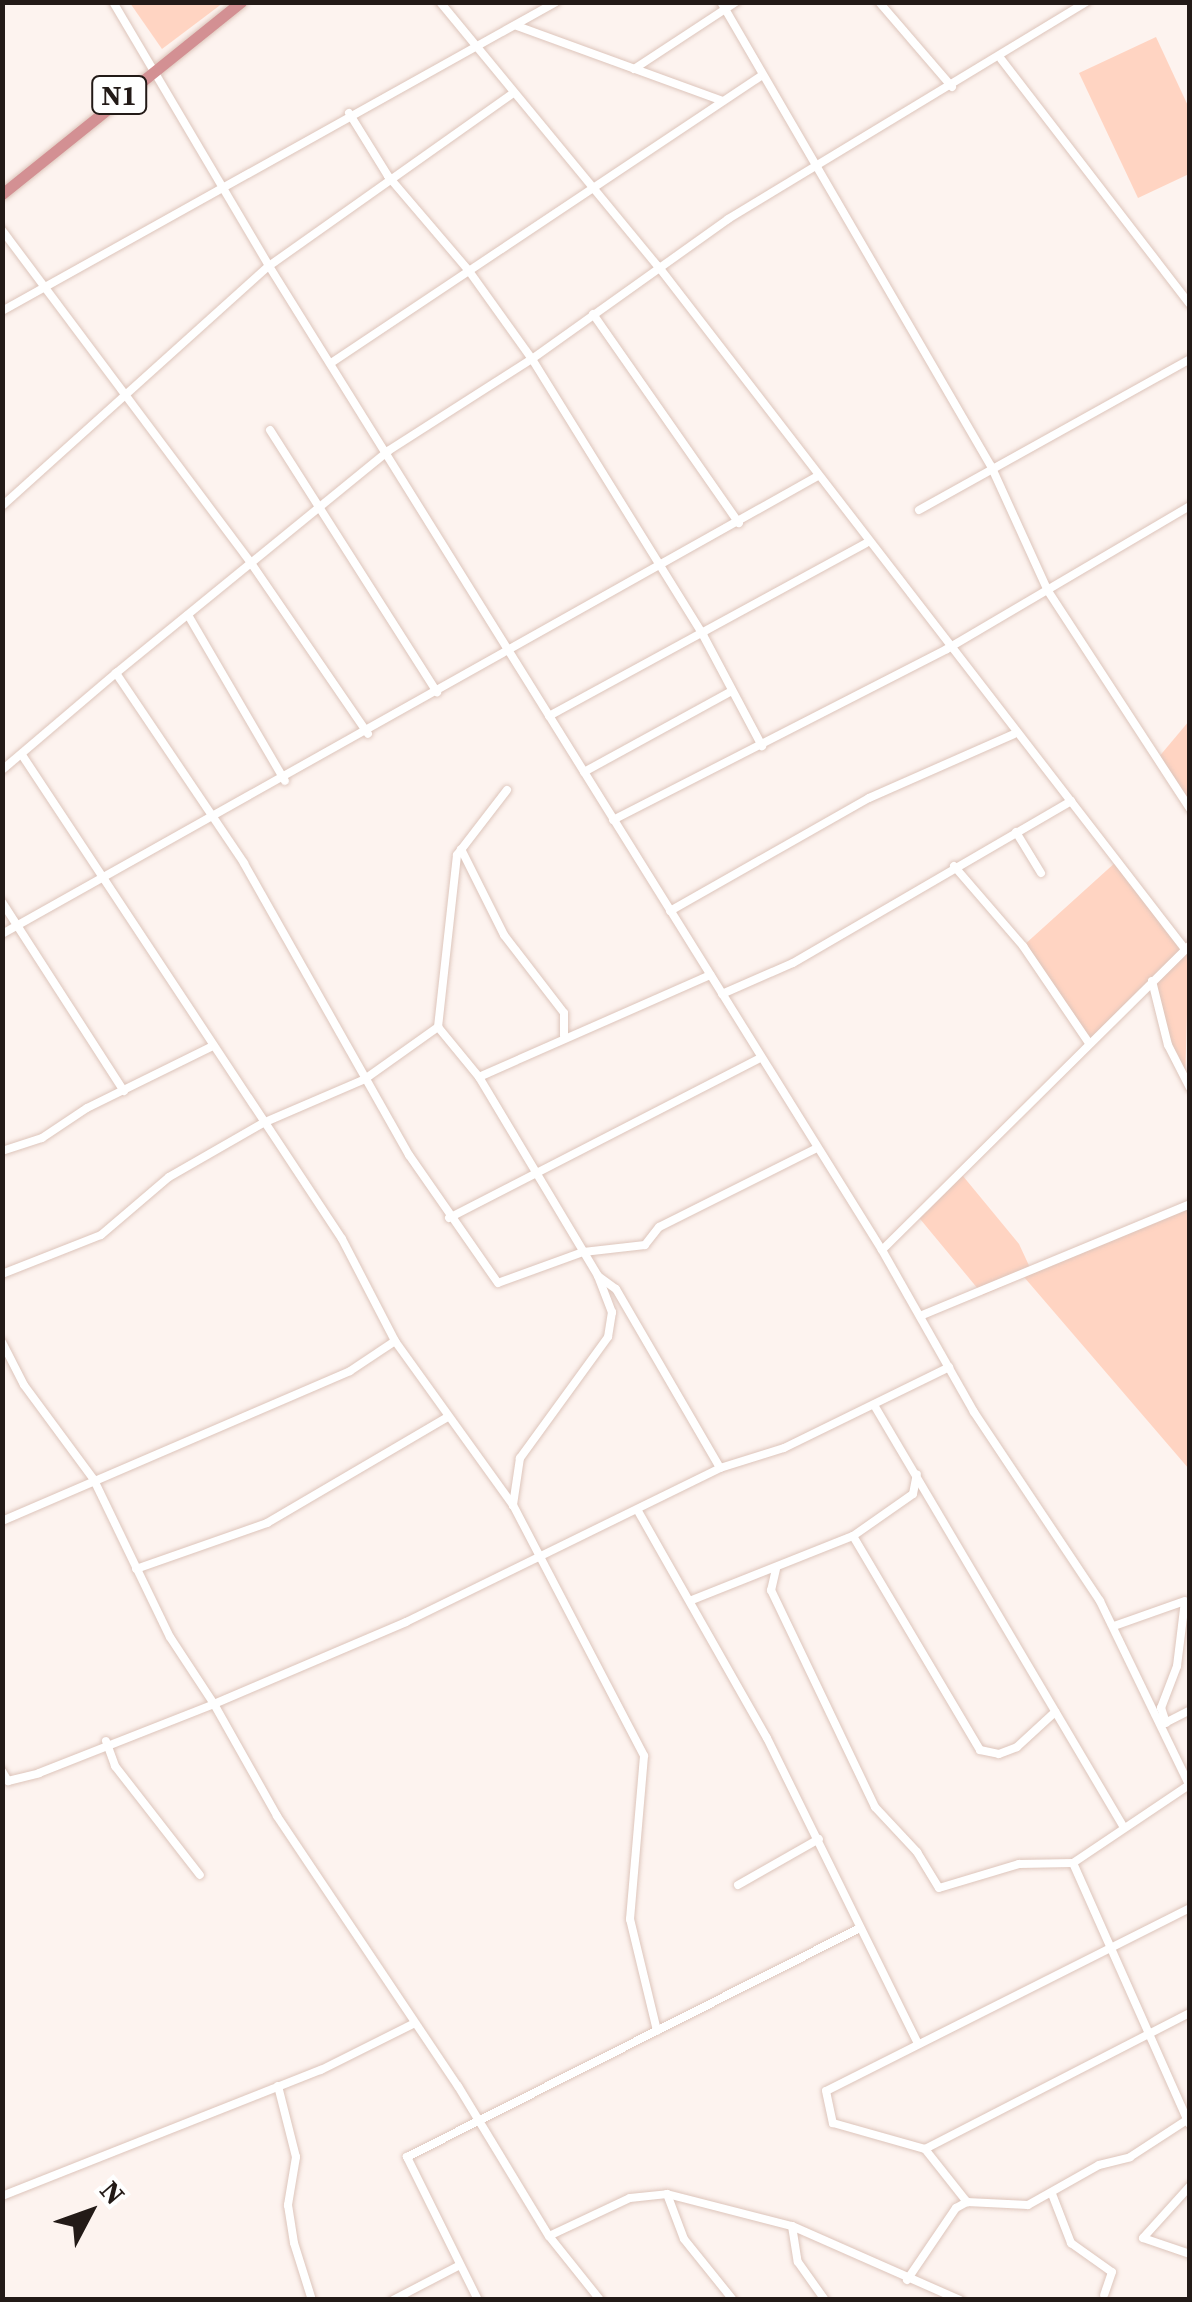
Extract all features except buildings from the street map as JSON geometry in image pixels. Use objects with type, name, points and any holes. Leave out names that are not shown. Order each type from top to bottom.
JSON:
[{"type":"highway","name":"N1","points":[[2,194],[154,68],[242,2]]},
{"type":"street","points":[[113,2],[269,266],[388,451],[815,1150],[882,1250],[949,1367],[1114,1626],[1189,1785],[1073,1863],[1020,1864],[940,1888],[875,1808],[770,1590],[776,1569]]},
{"type":"street","points":[[440,2],[590,189],[658,266],[1014,734],[1187,947],[882,1250]]},
{"type":"street","points":[[2,312],[350,113],[476,50],[556,2]]},
{"type":"street","points":[[634,68],[723,6],[736,2]]},
{"type":"street","points":[[879,2],[952,87]]},
{"type":"street","points":[[2,770],[388,451],[532,359],[658,266],[814,165],[1002,59],[1086,2]]},
{"type":"street","points":[[723,6],[760,76],[992,466],[1048,591],[1190,809]]},
{"type":"street","points":[[516,26],[723,101]]},
{"type":"street","points":[[1002,59],[1190,304]]},
{"type":"street","points":[[331,363],[760,76]]},
{"type":"street","points":[[2,506],[269,266],[388,176],[512,94]]},
{"type":"street","points":[[350,113],[388,176],[469,271],[532,359],[662,568],[762,746]]},
{"type":"street","points":[[2,230],[252,563],[368,734]]},
{"type":"street","points":[[593,314],[739,523]]},
{"type":"street","points":[[918,510],[1190,359]]},
{"type":"street","points":[[270,430],[322,505],[437,692]]},
{"type":"street","points":[[2,934],[368,734],[508,648],[662,568],[816,477]]},
{"type":"street","points":[[613,820],[948,649],[1190,506]]},
{"type":"street","points":[[550,716],[866,543]]},
{"type":"street","points":[[188,615],[285,780]]},
{"type":"street","points":[[116,674],[244,862],[364,1079],[450,1218],[498,1283],[583,1252],[645,1245],[659,1227],[815,1150]]},
{"type":"street","points":[[584,772],[732,691]]},
{"type":"street","points":[[670,911],[868,798],[1014,734]]},
{"type":"street","points":[[22,755],[342,1239],[395,1342],[513,1505],[538,1561],[644,1756],[630,1919],[656,2031]]},
{"type":"street","points":[[507,790],[461,850],[438,1028],[479,1077],[531,1171],[598,1276],[612,1312],[608,1337],[520,1458],[513,1505]]},
{"type":"street","points":[[722,994],[794,964],[954,866],[1071,801]]},
{"type":"street","points":[[1016,832],[1041,873]]},
{"type":"street","points":[[461,850],[504,935],[564,1013],[564,1036]]},
{"type":"street","points":[[954,866],[1023,946],[1088,1044]]},
{"type":"street","points":[[2,902],[124,1091]]},
{"type":"street","points":[[479,1077],[564,1036],[710,975]]},
{"type":"street","points":[[1152,981],[1168,1045],[1190,1088]]},
{"type":"street","points":[[2,1274],[101,1234],[169,1177],[263,1123],[364,1079],[438,1028]]},
{"type":"street","points":[[2,1151],[42,1138],[213,1046]]},
{"type":"street","points":[[450,1218],[531,1171],[760,1058]]},
{"type":"street","points":[[920,1316],[1190,1204]]},
{"type":"street","points":[[598,1276],[616,1288],[720,1468]]},
{"type":"street","points":[[2,1342],[24,1385],[94,1480],[136,1568],[277,1816],[478,2117],[549,2236],[600,2300]]},
{"type":"street","points":[[2,1521],[350,1372],[395,1342]]},
{"type":"street","points":[[2,1771],[8,1781],[39,1772],[106,1741],[214,1704],[538,1561],[720,1468],[784,1448],[949,1367]]},
{"type":"street","points":[[874,1405],[1124,1828]]},
{"type":"street","points":[[136,1568],[267,1523],[448,1417]]},
{"type":"street","points":[[692,1600],[853,1536],[913,1494],[917,1474]]},
{"type":"street","points":[[638,1511],[692,1600],[819,1839],[917,2042]]},
{"type":"street","points":[[853,1536],[980,1750],[999,1754],[1017,1747],[1055,1712]]},
{"type":"street","points":[[1114,1626],[1187,1600],[1175,1672],[1161,1708],[1163,1724]]},
{"type":"street","points":[[1163,1724],[1190,1710]]},
{"type":"street","points":[[106,1741],[116,1766],[200,1874]]},
{"type":"street","points":[[738,1885],[819,1839]]},
{"type":"street","points":[[907,2280],[956,2208],[967,2202],[1028,2205],[1099,2165],[1130,2157],[1188,2122],[1153,2034],[1107,1950],[1073,1863]]},
{"type":"street","points":[[967,2202],[926,2149],[833,2124],[826,2090],[1190,1908]]},
{"type":"street","points":[[478,2300],[407,2157],[478,2117],[860,1928]]},
{"type":"street","points":[[926,2149],[1190,2013]]},
{"type":"street","points":[[2,2196],[278,2086],[413,2024]]},
{"type":"street","points":[[278,2086],[296,2156],[288,2205],[294,2243],[312,2300]]},
{"type":"street","points":[[1190,2186],[1144,2238],[1190,2254]]},
{"type":"street","points":[[549,2236],[630,2198],[667,2194],[792,2226],[907,2280],[960,2300]]},
{"type":"street","points":[[667,2194],[684,2239],[734,2300]]},
{"type":"street","points":[[1052,2194],[1071,2243],[1112,2272],[1104,2296]]},
{"type":"street","points":[[792,2226],[798,2262],[826,2300]]},
{"type":"street","points":[[393,2300],[458,2266]]},
{"type":"shaded area","points":[[130,3],[223,3],[162,49]]},
{"type":"shaded area","points":[[1156,37],[1189,108],[1189,174],[1138,198],[1079,73]]},
{"type":"shaded area","points":[[1189,721],[1189,809],[1158,758]]},
{"type":"shaded area","points":[[1117,861],[1185,949],[1189,945],[1185,1083],[1152,982],[1089,1043],[1023,946]]},
{"type":"shaded area","points":[[958,1170],[1019,1244],[1032,1272],[1189,1207],[1189,1469],[1024,1277],[983,1295],[916,1214]]}]
